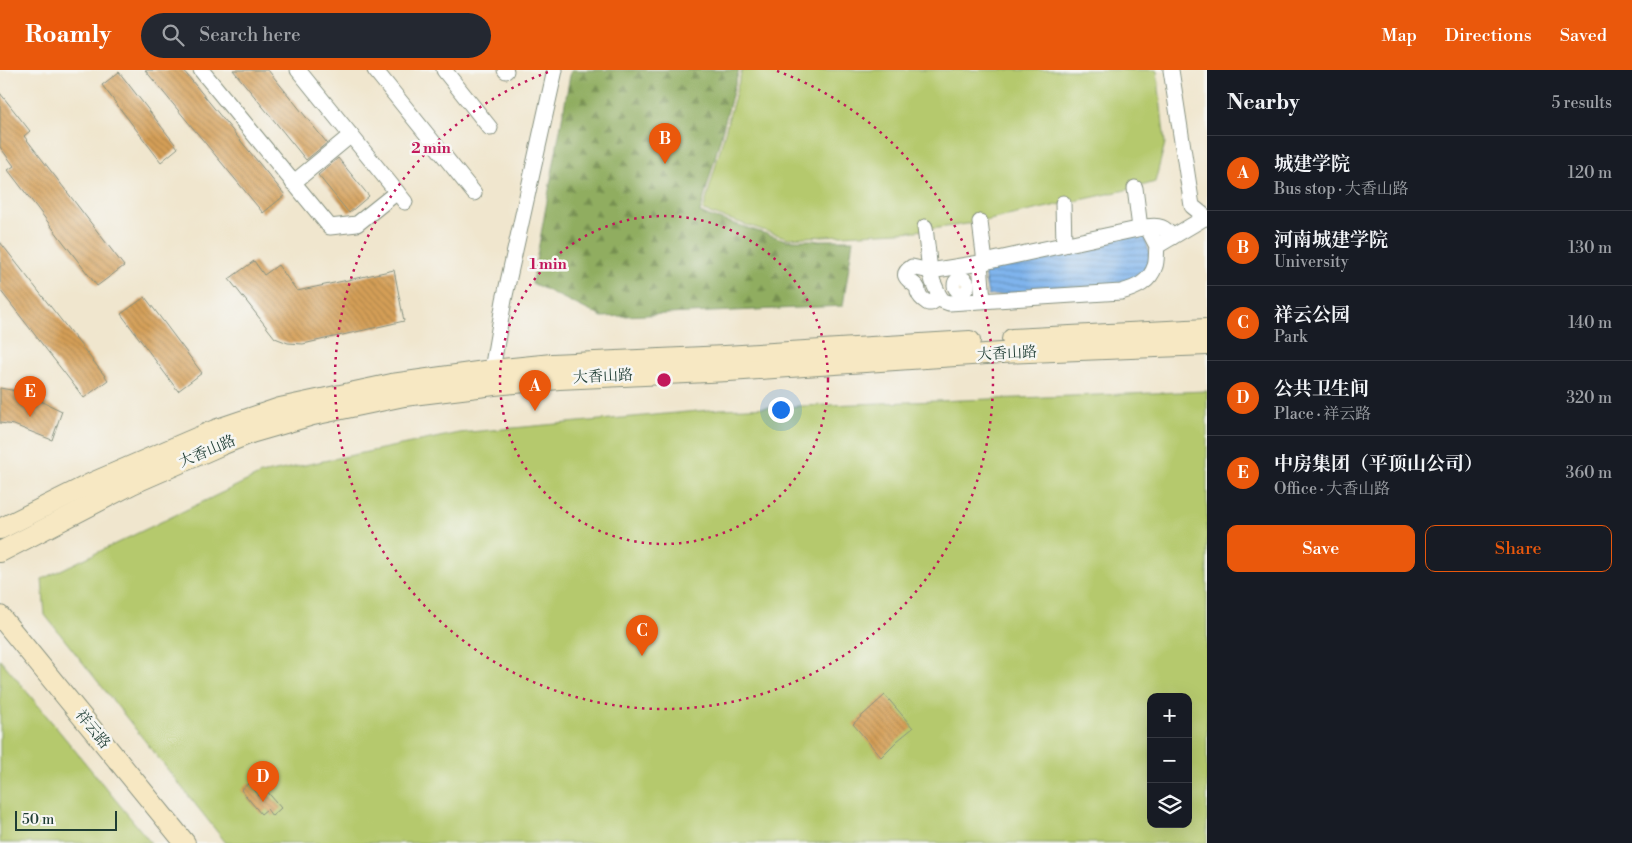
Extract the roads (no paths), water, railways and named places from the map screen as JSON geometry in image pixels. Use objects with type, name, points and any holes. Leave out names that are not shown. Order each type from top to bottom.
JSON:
[{"type":"main road","name":"大香山路","points":[[0,552],[132,484],[190,457],[251,433],[313,415],[552,364],[1207,329]]},
{"type":"main road","name":"大香山路","points":[[0,529],[124,468],[215,430],[289,406],[369,388],[422,379],[586,377],[729,371],[1001,353],[1207,344]]},
{"type":"main road","name":"祥云路","points":[[0,616],[186,843]]},
{"type":"street","points":[[209,73],[293,183],[330,227],[356,224],[401,197],[298,70]]},
{"type":"street","points":[[375,70],[474,193]]},
{"type":"street","points":[[444,70],[490,128]]},
{"type":"street","points":[[493,377],[504,300],[556,70]]},
{"type":"street","points":[[1157,246],[1206,218],[1192,206],[1171,70]]},
{"type":"street","points":[[293,183],[350,135]]},
{"type":"street","points":[[1134,188],[1143,227],[1157,246],[1155,266],[1148,278],[1138,287],[1121,292],[983,300],[963,284],[930,271],[912,267],[907,270],[907,278],[918,289],[919,294],[928,303],[931,303],[938,293],[963,284],[982,262],[1143,227],[1163,227],[1172,237]]},
{"type":"street","points":[[1063,204],[1064,245]]},
{"type":"street","points":[[963,284],[982,262],[980,222]]},
{"type":"street","points":[[926,227],[930,271],[938,293]]},
{"type":"street","points":[[963,284],[983,300]]},
{"type":"water","points":[[1143,232],[1152,260],[1148,270],[1128,285],[988,296],[983,267]]},
{"type":"place","name":"河南城建学院","points":[[665,164]]},
{"type":"place","name":"城建学院","points":[[535,411]]},
{"type":"place","name":"中房集团（平顶山公司）","points":[[30,417]]},
{"type":"place","name":"祥云公园","points":[[642,656]]},
{"type":"place","name":"公共卫生间","points":[[263,802]]}]
